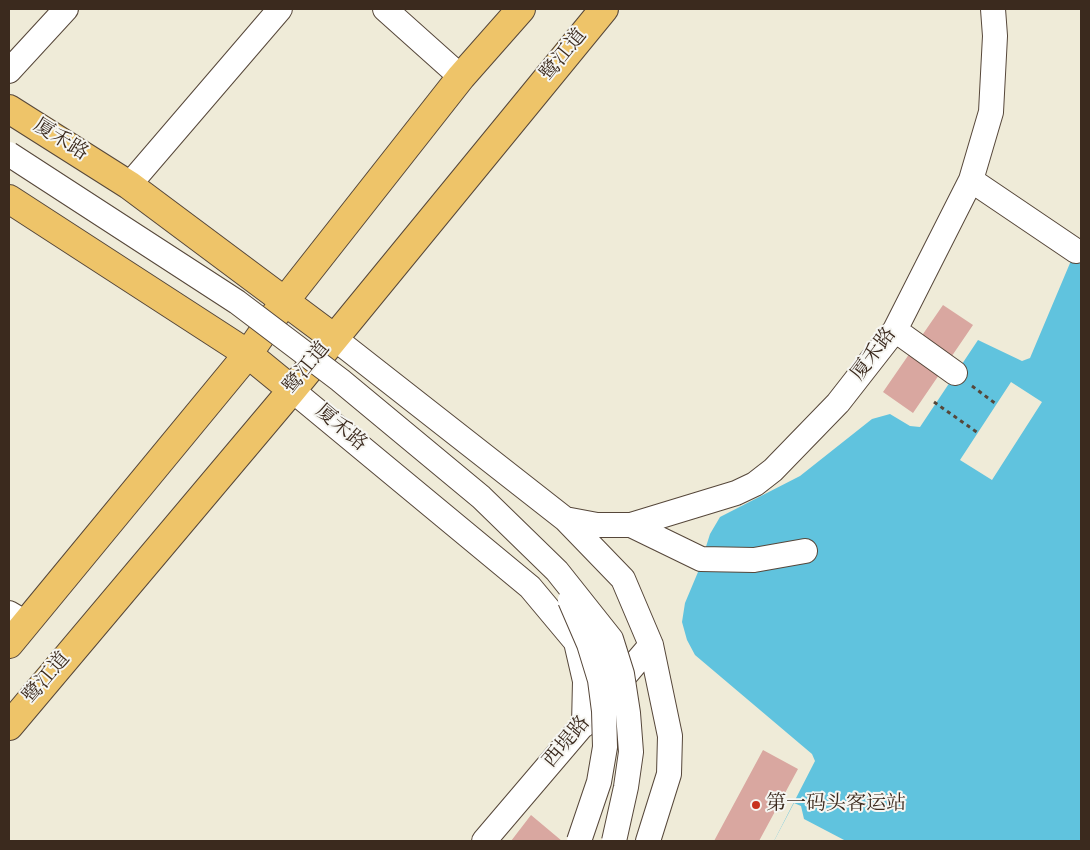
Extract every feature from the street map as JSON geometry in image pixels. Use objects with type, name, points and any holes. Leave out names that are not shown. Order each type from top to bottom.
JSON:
[{"type":"main road","points":[[9,644],[17,618],[248,354],[284,302],[461,78],[521,9]]},
{"type":"main road","name":"鹭江道","points":[[9,726],[292,390],[604,9]]},
{"type":"main road","name":"厦禾路","points":[[9,109],[129,185],[334,338]]},
{"type":"main road","name":"厦禾路","points":[[9,199],[248,354],[292,390]]},
{"type":"street","points":[[9,71],[66,9]]},
{"type":"street","points":[[129,185],[280,9]]},
{"type":"street","points":[[385,9],[461,78]]},
{"type":"street","name":"厦禾路","points":[[565,519],[597,525],[630,525],[736,493],[755,484],[773,470],[838,403],[895,330],[971,180],[991,112],[995,36],[993,9]]},
{"type":"street","points":[[9,154],[237,302],[340,380],[481,497],[557,571],[611,638],[622,674],[631,752],[626,787],[614,841]]},
{"type":"street","points":[[971,180],[1076,251]]},
{"type":"street","points":[[895,330],[955,373]]},
{"type":"street","name":"厦禾路","points":[[334,338],[565,519],[623,579],[651,645],[670,736],[669,774],[648,841]]},
{"type":"street","name":"厦禾路","points":[[292,390],[530,587],[576,642],[585,681],[584,725]]},
{"type":"street","points":[[630,525],[701,559],[754,560],[806,551]]},
{"type":"street","points":[[557,571],[589,644],[600,680],[604,711],[605,747],[599,782],[579,841]]},
{"type":"street","name":"西堤路","points":[[484,841],[651,645]]},
{"type":"path","points":[[955,373],[996,404]]},
{"type":"path","points":[[934,402],[978,433]]},
{"type":"water","points":[[1081,237],[1081,841],[774,841],[815,761],[812,754],[695,655],[687,640],[682,622],[685,603],[698,572],[710,534],[720,517],[800,476],[872,419],[890,414],[910,426],[920,427],[978,340],[1022,361],[1030,358]]},
{"type":"pier","points":[[1011,382],[1042,402],[992,480],[960,460]]},
{"type":"pier","points":[[794,803],[801,806],[804,819],[846,841],[774,841]]},
{"type":"building","points":[[943,305],[973,325],[913,413],[883,392]]},
{"type":"building","name":"第一码头客运站","points":[[763,750],[798,769],[759,841],[714,841]]},
{"type":"building","points":[[531,815],[562,841],[511,841]]},
{"type":"place","name":"第一码头客运站","points":[[756,805]]}]
